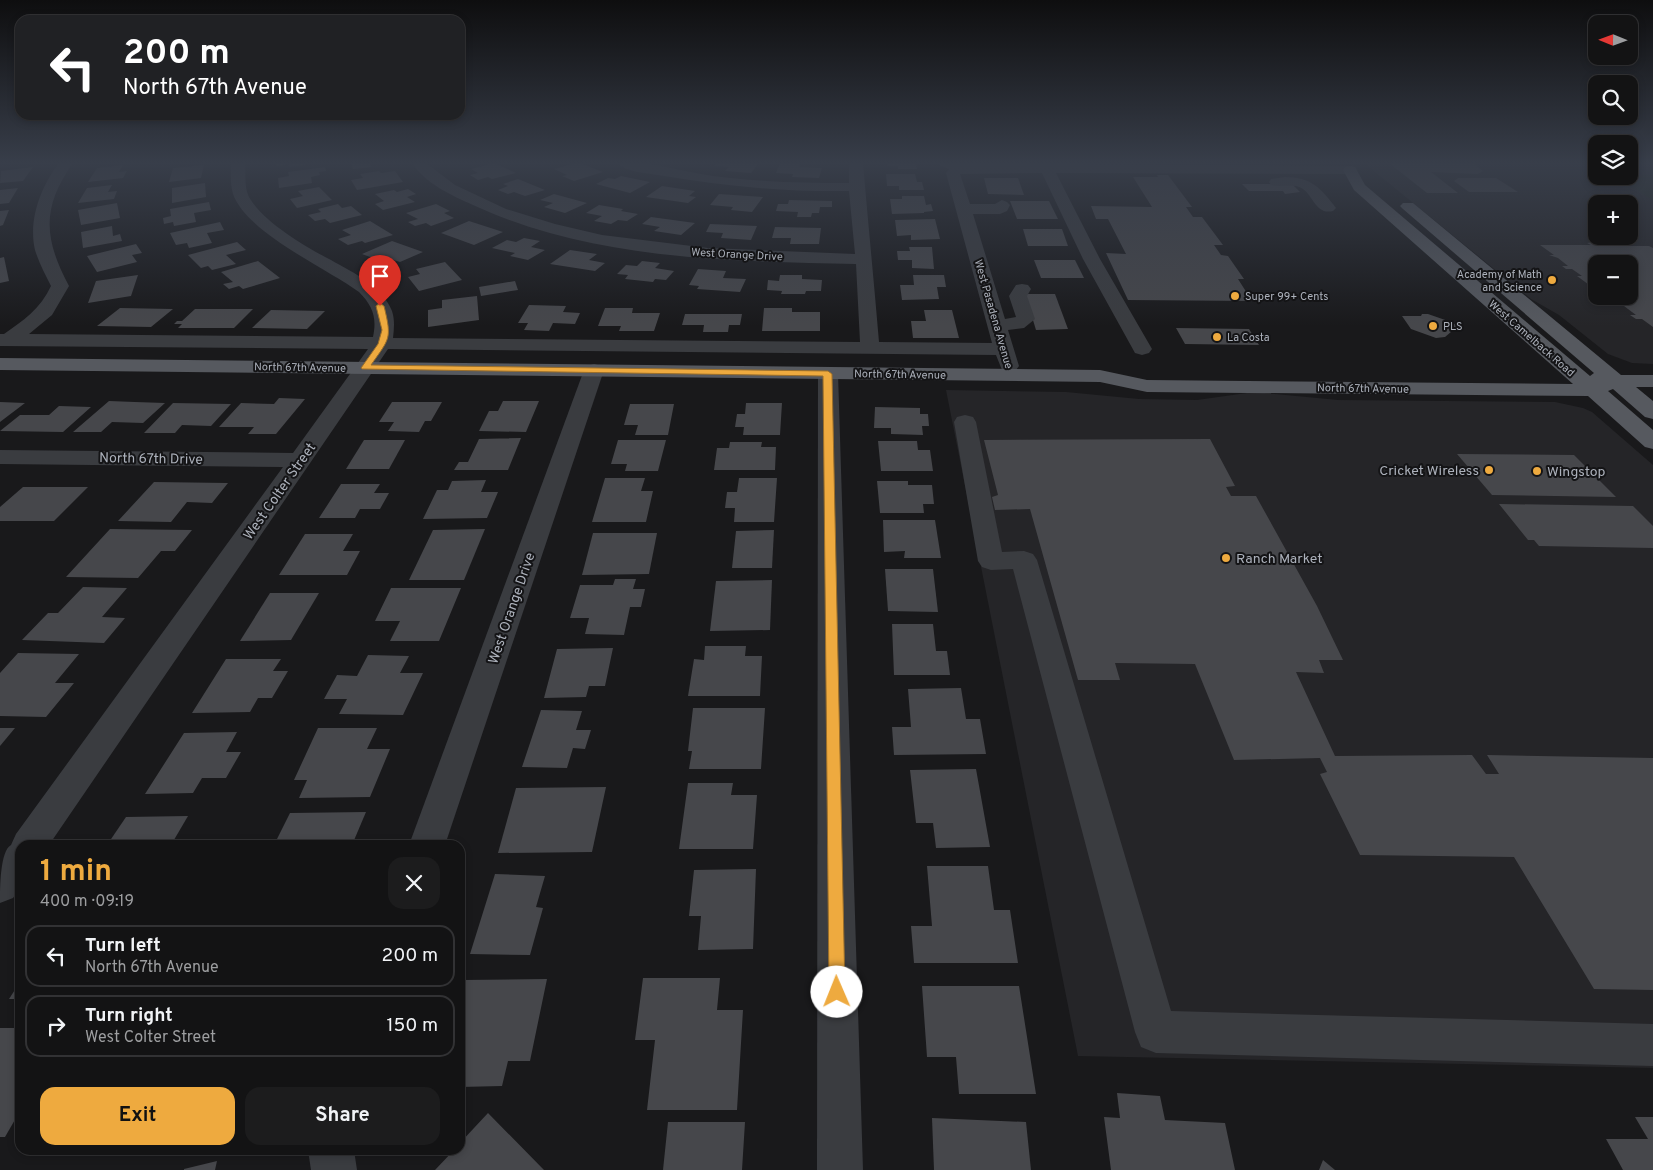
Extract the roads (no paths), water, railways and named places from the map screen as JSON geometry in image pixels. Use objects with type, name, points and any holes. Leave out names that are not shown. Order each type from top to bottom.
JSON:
[{"type":"main road","name":"West Camelback Road","points":[[1394,218],[1653,442]]},
{"type":"main road","name":"West Camelback Road","points":[[1421,218],[1584,352],[1653,412]]},
{"type":"main road","name":"North 67th Avenue","points":[[0,364],[1109,377],[1147,386],[1592,390],[1616,381]]},
{"type":"main road","name":"North 67th Avenue","points":[[1109,377],[1139,368],[1570,372],[1616,381],[1653,381]]},
{"type":"street","points":[[4,340],[37,319],[49,308],[60,286],[45,254],[41,234],[44,218]]},
{"type":"street","name":"West Colter Street","points":[[33,840],[382,344],[386,330],[385,320],[380,306],[372,293],[364,285],[310,256],[261,218]]},
{"type":"street","name":"West Orange Drive","points":[[516,218],[585,236],[668,250],[708,254],[864,259]]},
{"type":"street","points":[[859,218],[870,348]]},
{"type":"street","name":"West Pasadena Avenue","points":[[966,218],[1012,376]]},
{"type":"street","points":[[1070,218],[1142,349]]},
{"type":"street","points":[[997,325],[1017,324],[1026,319],[1018,296],[1022,289]]},
{"type":"street","points":[[4,340],[1004,350]]},
{"type":"street","name":"West Orange Drive","points":[[429,840],[594,370]]},
{"type":"street","points":[[828,374],[840,1170]]},
{"type":"street","points":[[965,422],[991,560],[1024,560],[1156,1032],[1653,1045]]},
{"type":"street","name":"North 67th Drive","points":[[0,457],[301,460]]},
{"type":"street","points":[[0,886],[15,865]]},
{"type":"street","points":[[332,1155],[334,1170]]},
{"type":"place","name":"Academy of Math and Science","points":[[1552,280]]},
{"type":"place","name":"Super 99+ Cents","points":[[1235,296]]},
{"type":"place","name":"PLS","points":[[1433,326]]},
{"type":"place","name":"La Costa","points":[[1217,337]]},
{"type":"place","name":"Cricket Wireless","points":[[1489,470]]},
{"type":"place","name":"Wingstop","points":[[1537,471]]},
{"type":"place","name":"Ranch Market","points":[[1226,558]]}]
